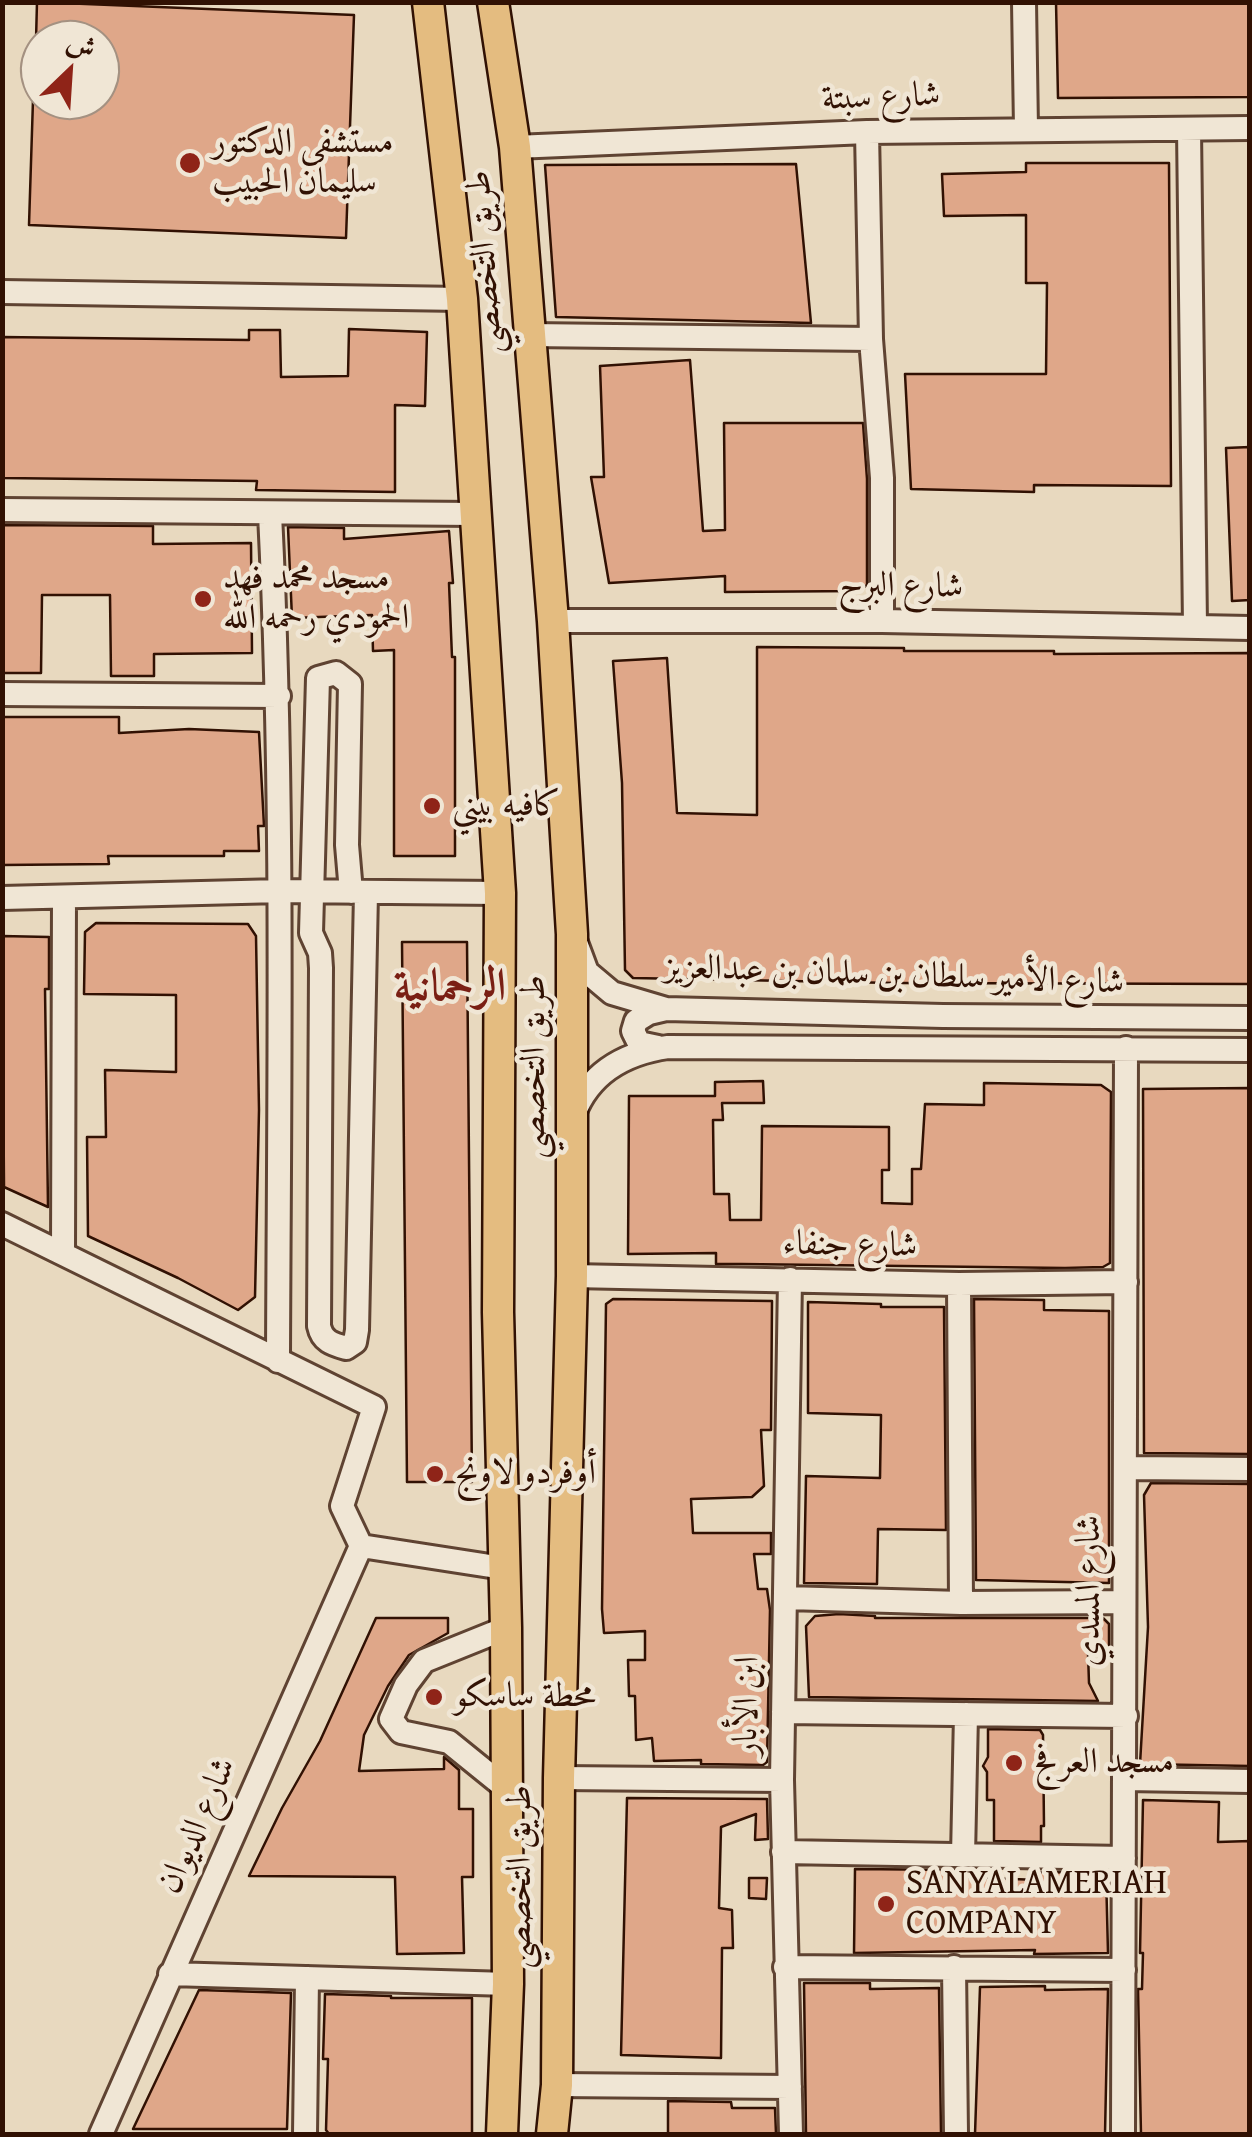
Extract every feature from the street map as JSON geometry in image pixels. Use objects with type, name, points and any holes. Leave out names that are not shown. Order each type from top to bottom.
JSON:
[{"type":"main road","name":"طريق التخصصي","points":[[428,2],[462,299],[500,893],[498,1312],[506,1628],[508,1984],[501,2134]]},
{"type":"main road","name":"طريق التخصصي","points":[[493,2],[515,147],[553,621],[572,934],[572,1276],[558,1778],[557,2084],[552,2134]]},
{"type":"street","points":[[1024,2],[1026,129]]},
{"type":"street","points":[[1189,128],[1195,626]]},
{"type":"street","name":"شارع سبتة","points":[[515,147],[867,132],[1250,128]]},
{"type":"street","points":[[867,132],[871,338],[882,478],[882,621]]},
{"type":"street","points":[[2,292],[462,299]]},
{"type":"street","points":[[529,335],[871,338]]},
{"type":"street","points":[[2,510],[476,514]]},
{"type":"street","points":[[270,514],[278,696],[280,891],[278,1361]]},
{"type":"street","name":"شارع البرج","points":[[553,621],[882,621],[1250,628]]},
{"type":"street","points":[[336,673],[350,684],[347,845],[359,893],[357,1330],[355,1342],[346,1348],[330,1344],[319,1326],[321,968],[320,953],[311,933],[318,678],[336,673]]},
{"type":"street","points":[[2,694],[278,696]]},
{"type":"street","points":[[2,898],[280,891],[500,893]]},
{"type":"street","points":[[63,1252],[64,897]]},
{"type":"street","name":"شارع الأمير سلطان بن سلمان بن عبدالعزيز","points":[[572,934],[587,972],[612,994],[666,1009],[1250,1018]]},
{"type":"street","points":[[666,1009],[636,1020],[633,1031],[639,1044],[668,1047]]},
{"type":"street","name":"شارع الأمير سلطان بن سلمان بن عبدالعزيز","points":[[572,1117],[601,1072],[643,1051],[668,1047],[1250,1050]]},
{"type":"street","name":"شارع المسدي","points":[[1123,2134],[1126,1048]]},
{"type":"street","points":[[320,1155],[360,1154]]},
{"type":"street","points":[[2,1224],[374,1407],[342,1506],[361,1546],[504,1568]]},
{"type":"street","name":"شارع جنفاء","points":[[572,1276],[959,1284],[1126,1282]]},
{"type":"street","name":"ابن الأبار","points":[[790,1279],[782,1712],[790,2134]]},
{"type":"street","points":[[959,1284],[961,1603]]},
{"type":"street","points":[[1126,1468],[1250,1469]]},
{"type":"street","name":"شارع الديوان","points":[[101,2134],[361,1546]]},
{"type":"street","points":[[786,1598],[1124,1602]]},
{"type":"street","points":[[506,1628],[424,1661],[406,1685],[392,1719],[401,1732],[449,1742],[507,1788]]},
{"type":"street","points":[[782,1712],[1126,1716]]},
{"type":"street","points":[[964,1856],[966,1714]]},
{"type":"street","points":[[558,1778],[782,1780]]},
{"type":"street","points":[[1125,1779],[1250,1780]]},
{"type":"street","points":[[783,1852],[1124,1858]]},
{"type":"street","points":[[786,1967],[1124,1970]]},
{"type":"street","points":[[954,1967],[956,2134]]},
{"type":"street","points":[[170,1974],[508,1984]]},
{"type":"street","points":[[305,2134],[307,1978]]},
{"type":"street","points":[[557,2084],[790,2087]]},
{"type":"building","name":"مستشفى الدكتور سليمان الحبيب","points":[[37,2],[354,15],[346,238],[29,225],[32,120],[120,120],[120,20],[37,20]]},
{"type":"building","points":[[1056,2],[1250,2],[1250,97],[1058,98]]},
{"type":"building","points":[[1026,163],[1169,163],[1171,486],[1034,485],[1034,492],[911,489],[905,374],[1046,374],[1047,283],[1026,283],[1026,215],[944,216],[942,174],[1026,172]]},
{"type":"building","points":[[796,164],[811,323],[556,317],[545,165]]},
{"type":"building","points":[[349,329],[427,332],[425,406],[395,405],[395,492],[256,490],[257,481],[2,478],[2,337],[249,340],[249,330],[280,330],[281,377],[348,376]]},
{"type":"building","points":[[690,360],[703,531],[725,530],[724,423],[863,423],[867,585],[859,591],[725,592],[725,576],[609,583],[591,477],[604,477],[600,366]]},
{"type":"building","points":[[1250,447],[1250,600],[1232,601],[1226,448]]},
{"type":"building","points":[[2,525],[153,526],[153,544],[251,543],[252,653],[154,654],[154,676],[111,676],[110,595],[42,595],[41,673],[2,673]]},
{"type":"building","points":[[288,527],[344,528],[344,539],[449,531],[455,657],[455,856],[394,856],[394,650],[373,651],[372,615],[292,618]]},
{"type":"building","points":[[757,647],[1054,654],[1250,653],[1250,984],[633,978],[625,970],[622,783],[613,661],[667,658],[677,813],[757,815]]},
{"type":"building","points":[[2,717],[119,717],[119,733],[189,729],[259,732],[264,826],[258,826],[259,851],[224,851],[224,856],[108,856],[109,864],[2,865]]},
{"type":"building","points":[[96,923],[248,924],[256,936],[259,1110],[255,1297],[238,1310],[88,1236],[87,1137],[106,1137],[105,1070],[176,1072],[176,995],[84,994],[85,932]]},
{"type":"building","points":[[2,936],[49,937],[49,989],[45,989],[48,1207],[4,1187]]},
{"type":"building","points":[[402,942],[467,942],[472,1482],[407,1482]]},
{"type":"building","points":[[763,1081],[764,1103],[722,1103],[723,1120],[713,1120],[714,1194],[729,1194],[730,1220],[761,1220],[762,1126],[889,1127],[889,1170],[882,1170],[882,1203],[912,1204],[912,1169],[921,1169],[925,1104],[984,1105],[984,1083],[1101,1085],[1111,1092],[1110,1263],[1103,1267],[1065,1268],[716,1264],[716,1253],[628,1254],[629,1096],[715,1096],[715,1082]]},
{"type":"building","points":[[1250,1088],[1250,1454],[1144,1453],[1143,1089]]},
{"type":"building","points":[[613,1299],[772,1301],[771,1430],[761,1430],[764,1486],[752,1497],[691,1499],[693,1533],[771,1533],[771,1554],[754,1554],[758,1589],[767,1589],[770,1610],[767,1762],[763,1765],[654,1761],[652,1738],[636,1740],[635,1696],[629,1696],[628,1660],[645,1660],[645,1631],[604,1633],[602,1609],[606,1304]]},
{"type":"building","points":[[974,1299],[1044,1300],[1044,1310],[1109,1311],[1109,1583],[976,1580]]},
{"type":"building","points":[[808,1302],[944,1307],[946,1530],[878,1529],[877,1584],[804,1583],[806,1476],[880,1478],[881,1415],[808,1413]]},
{"type":"building","points":[[1151,1483],[1250,1484],[1250,1766],[1140,1764],[1148,1627],[1144,1495]]},
{"type":"building","points":[[815,1616],[875,1618],[1103,1618],[1109,1624],[1109,1653],[1088,1653],[1089,1683],[1098,1701],[809,1697],[806,1626]]},
{"type":"building","points":[[376,1618],[448,1618],[448,1633],[409,1655],[388,1686],[364,1735],[359,1771],[444,1769],[444,1757],[459,1770],[459,1809],[473,1809],[473,1877],[462,1877],[464,1953],[397,1954],[395,1877],[249,1876],[320,1741]]},
{"type":"building","name":"مسجد العرفج","points":[[988,1729],[1040,1730],[1043,1735],[1041,1842],[994,1841],[994,1800],[987,1800],[987,1772],[983,1766],[988,1757]]},
{"type":"building","points":[[627,1798],[767,1799],[768,1839],[755,1840],[756,1814],[721,1827],[719,1908],[732,1910],[733,1948],[722,1948],[721,2058],[621,2055]]},
{"type":"building","points":[[1143,1800],[1219,1802],[1218,1842],[1250,1841],[1250,2134],[1141,2134],[1138,1989],[1142,1989],[1143,1953]]},
{"type":"building","points":[[855,1869],[958,1870],[959,1877],[1039,1880],[1038,1872],[1106,1873],[1108,1953],[854,1953]]},
{"type":"building","points":[[749,1878],[767,1878],[766,1899],[749,1898]]},
{"type":"building","points":[[804,1983],[870,1983],[870,1989],[939,1988],[941,2134],[806,2134]]},
{"type":"building","points":[[1045,1986],[1045,1990],[1108,1989],[1105,2134],[975,2134],[980,1987]]},
{"type":"building","points":[[199,1990],[291,1993],[287,2129],[133,2129]]},
{"type":"building","points":[[325,1994],[472,1998],[472,2134],[329,2134],[328,2059],[323,2059]]},
{"type":"building","points":[[668,2101],[731,2102],[732,2108],[775,2108],[776,2134],[668,2134]]},
{"type":"place","name":"مستشفى الدكتور سليمان الحبيب","points":[[190,163]]},
{"type":"place","name":"مسجد محمد فهد الحمودي رحمه الله","points":[[203,599]]},
{"type":"place","name":"كافيه بيني","points":[[432,806]]},
{"type":"place","name":"أوفردو لاونج","points":[[435,1474]]},
{"type":"place","name":"محطة ساسكو","points":[[434,1697]]},
{"type":"place","name":"مسجد العرفج","points":[[1014,1763]]},
{"type":"place","name":"SANYALAMERIAH COMPANY","points":[[886,1904]]},
{"type":"district","name":"الرحمانية","points":[[450,989]]}]
